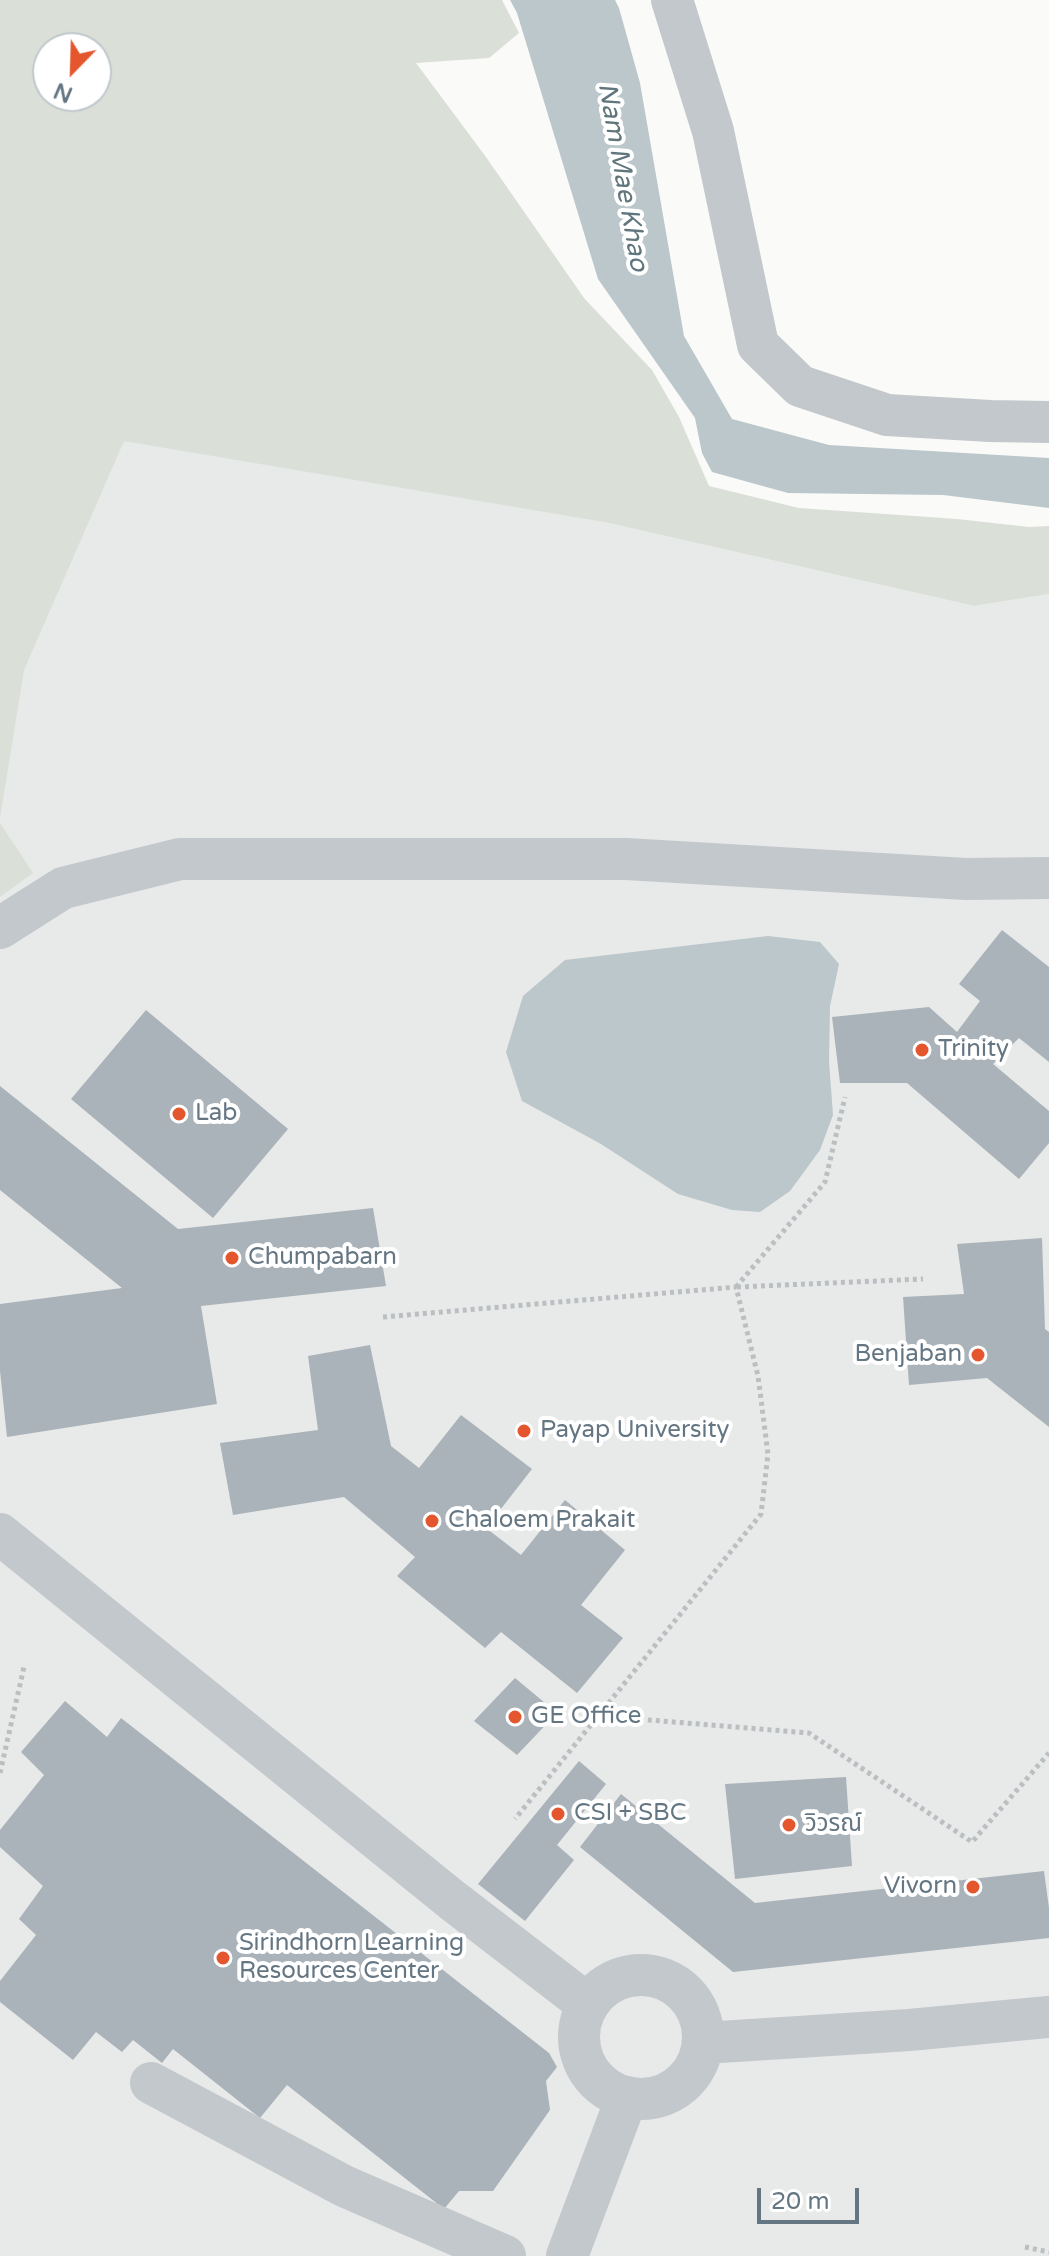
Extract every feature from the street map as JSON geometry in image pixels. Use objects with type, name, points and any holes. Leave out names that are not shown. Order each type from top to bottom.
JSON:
[{"type":"street","points":[[672,0],[713,131],[758,345],[800,386],[887,415],[1049,422]]},
{"type":"street","points":[[0,928],[63,888],[180,859],[626,859],[966,879],[1049,878]]},
{"type":"street","points":[[0,1534],[452,1900],[586,2003]]},
{"type":"street","points":[[661,1976],[694,2002],[704,2043],[696,2068],[678,2087],[653,2098],[627,2097],[600,2084],[583,2060],[577,2031],[586,2003],[619,1977],[661,1976]]},
{"type":"street","points":[[704,2043],[909,2030],[1049,2017]]},
{"type":"street","points":[[151,2083],[344,2186],[505,2256]]},
{"type":"street","points":[[567,2256],[627,2097]]},
{"type":"path","points":[[736,1287],[825,1182],[845,1097]]},
{"type":"path","points":[[383,1317],[736,1287],[923,1279]]},
{"type":"path","points":[[515,1819],[761,1514],[768,1454],[758,1376],[736,1287]]},
{"type":"path","points":[[0,1773],[24,1667]]},
{"type":"path","points":[[599,1716],[809,1733],[972,1842],[1049,1753]]},
{"type":"path","points":[[1025,2247],[1049,2252]]},
{"type":"shaded area","points":[[0,0],[502,0],[519,33],[489,58],[416,63],[584,298],[652,370],[679,417],[709,486],[799,508],[1029,527],[1049,526],[1049,594],[974,606],[604,522],[124,441],[24,670],[0,818]]},
{"type":"shaded area","name":"Payap University","points":[[0,403],[604,522],[974,606],[1049,594],[1049,2256],[0,2256]]},
{"type":"shaded area","points":[[0,823],[33,873],[0,897]]},
{"type":"water","name":"Nam Mae Khao","points":[[510,0],[615,0],[640,83],[684,336],[732,419],[829,445],[1049,458],[1049,508],[943,495],[788,493],[712,472],[702,453],[695,418],[598,279],[517,13]]},
{"type":"water","points":[[768,936],[820,942],[839,964],[830,1006],[829,1061],[833,1115],[820,1150],[790,1191],[760,1212],[732,1210],[678,1194],[601,1144],[522,1101],[506,1052],[523,996],[565,960]]},
{"type":"building","name":"Trinity","points":[[1002,930],[1049,967],[1049,1062],[1019,1038],[993,1064],[1049,1111],[1049,1143],[1019,1179],[907,1083],[840,1083],[832,1017],[929,1007],[957,1032],[980,1001],[959,984]]},
{"type":"building","name":"Lab","points":[[146,1010],[288,1129],[213,1218],[71,1099]]},
{"type":"building","name":"Chumpabarn","points":[[0,1086],[178,1229],[373,1208],[386,1286],[201,1306],[217,1404],[7,1437],[0,1371],[0,1304],[122,1288],[0,1190]]},
{"type":"building","name":"Benjaban","points":[[1042,1238],[1045,1329],[1049,1332],[1049,1427],[987,1378],[909,1385],[903,1297],[964,1294],[957,1244]]},
{"type":"building","name":"Chaloem Prakait","points":[[370,1345],[391,1446],[419,1468],[461,1415],[532,1469],[486,1528],[521,1555],[565,1500],[625,1550],[581,1605],[623,1638],[577,1693],[501,1632],[485,1648],[397,1576],[415,1557],[344,1497],[233,1515],[220,1443],[318,1430],[308,1356]]},
{"type":"building","name":"GE Office","points":[[515,1678],[557,1713],[517,1755],[474,1721]]},
{"type":"building","name":"Sirindhorn Learning Resources Center","points":[[65,1701],[107,1737],[121,1718],[549,2053],[557,2067],[546,2081],[550,2110],[493,2191],[459,2191],[444,2209],[287,2085],[260,2118],[173,2049],[162,2063],[133,2040],[122,2052],[96,2032],[73,2060],[0,2002],[0,1981],[36,1935],[19,1919],[43,1886],[0,1847],[0,1830],[44,1775],[21,1752]]},
{"type":"building","name":"CSI + SBC","points":[[579,1761],[606,1784],[557,1845],[574,1860],[525,1921],[478,1884]]},
{"type":"building","name":"วิวรณ์","points":[[846,1777],[852,1866],[735,1879],[725,1784]]},
{"type":"building","name":"Vivorn","points":[[621,1794],[755,1903],[1044,1871],[1049,1938],[733,1972],[580,1847]]},
{"type":"place","name":"Trinity","points":[[922,1050]]},
{"type":"place","name":"Lab","points":[[179,1114]]},
{"type":"place","name":"Chumpabarn","points":[[232,1258]]},
{"type":"place","name":"Benjaban","points":[[978,1355]]},
{"type":"place","name":"Payap University","points":[[524,1431]]},
{"type":"place","name":"Chaloem Prakait","points":[[432,1521]]},
{"type":"place","name":"GE Office","points":[[515,1717]]},
{"type":"place","name":"CSI + SBC","points":[[558,1814]]},
{"type":"place","name":"วิวรณ์","points":[[789,1825]]},
{"type":"place","name":"Vivorn","points":[[973,1887]]},
{"type":"place","name":"Sirindhorn Learning Resources Center","points":[[223,1958]]}]
